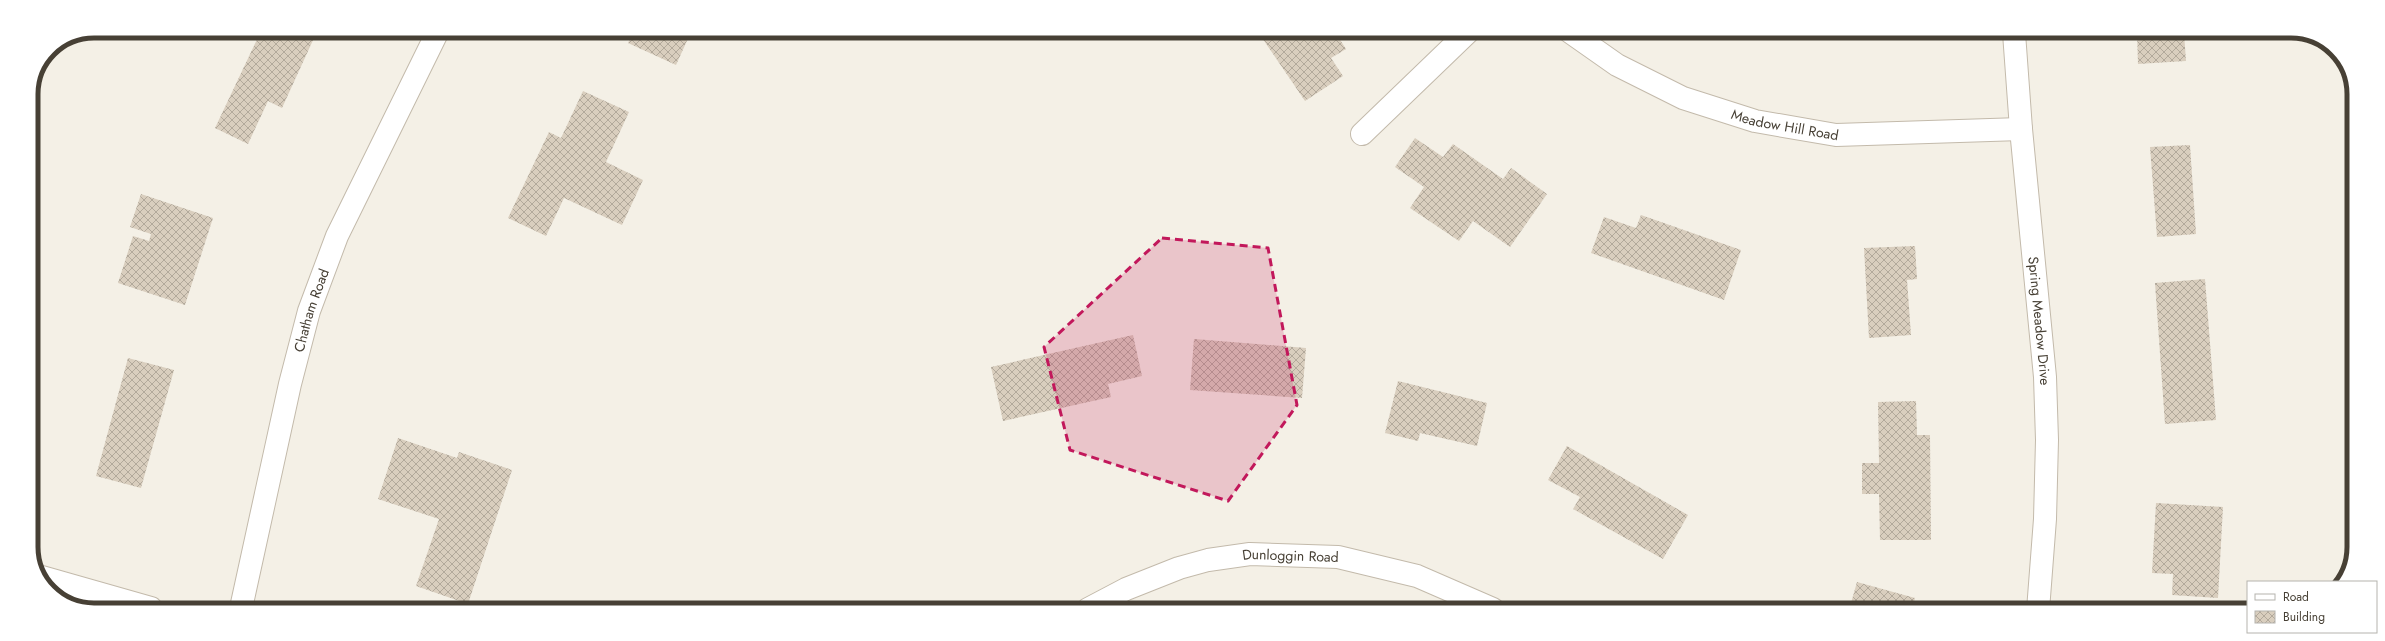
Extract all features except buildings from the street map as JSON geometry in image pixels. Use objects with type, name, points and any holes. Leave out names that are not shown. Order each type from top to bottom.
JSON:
[{"type":"street","name":"Chatham Road","points":[[242,603],[290,384],[309,311],[337,236],[435,38]]},
{"type":"street","points":[[1362,134],[1462,38]]},
{"type":"street","name":"Meadow Hill Road","points":[[1579,38],[1617,65],[1683,98],[1755,121],[1836,135],[2021,129]]},
{"type":"street","name":"Spring Meadow Drive","points":[[2014,38],[2021,129],[2046,402],[2045,519],[2039,603]]},
{"type":"street","name":"Dunloggin Road","points":[[1099,603],[1126,589],[1179,568],[1208,560],[1250,554],[1338,557],[1417,576],[1480,603]]},
{"type":"street","points":[[49,579],[133,603]]},
{"type":"highlighted area","points":[[1162,238],[1268,248],[1297,405],[1228,501],[1070,450],[1044,347]]}]
